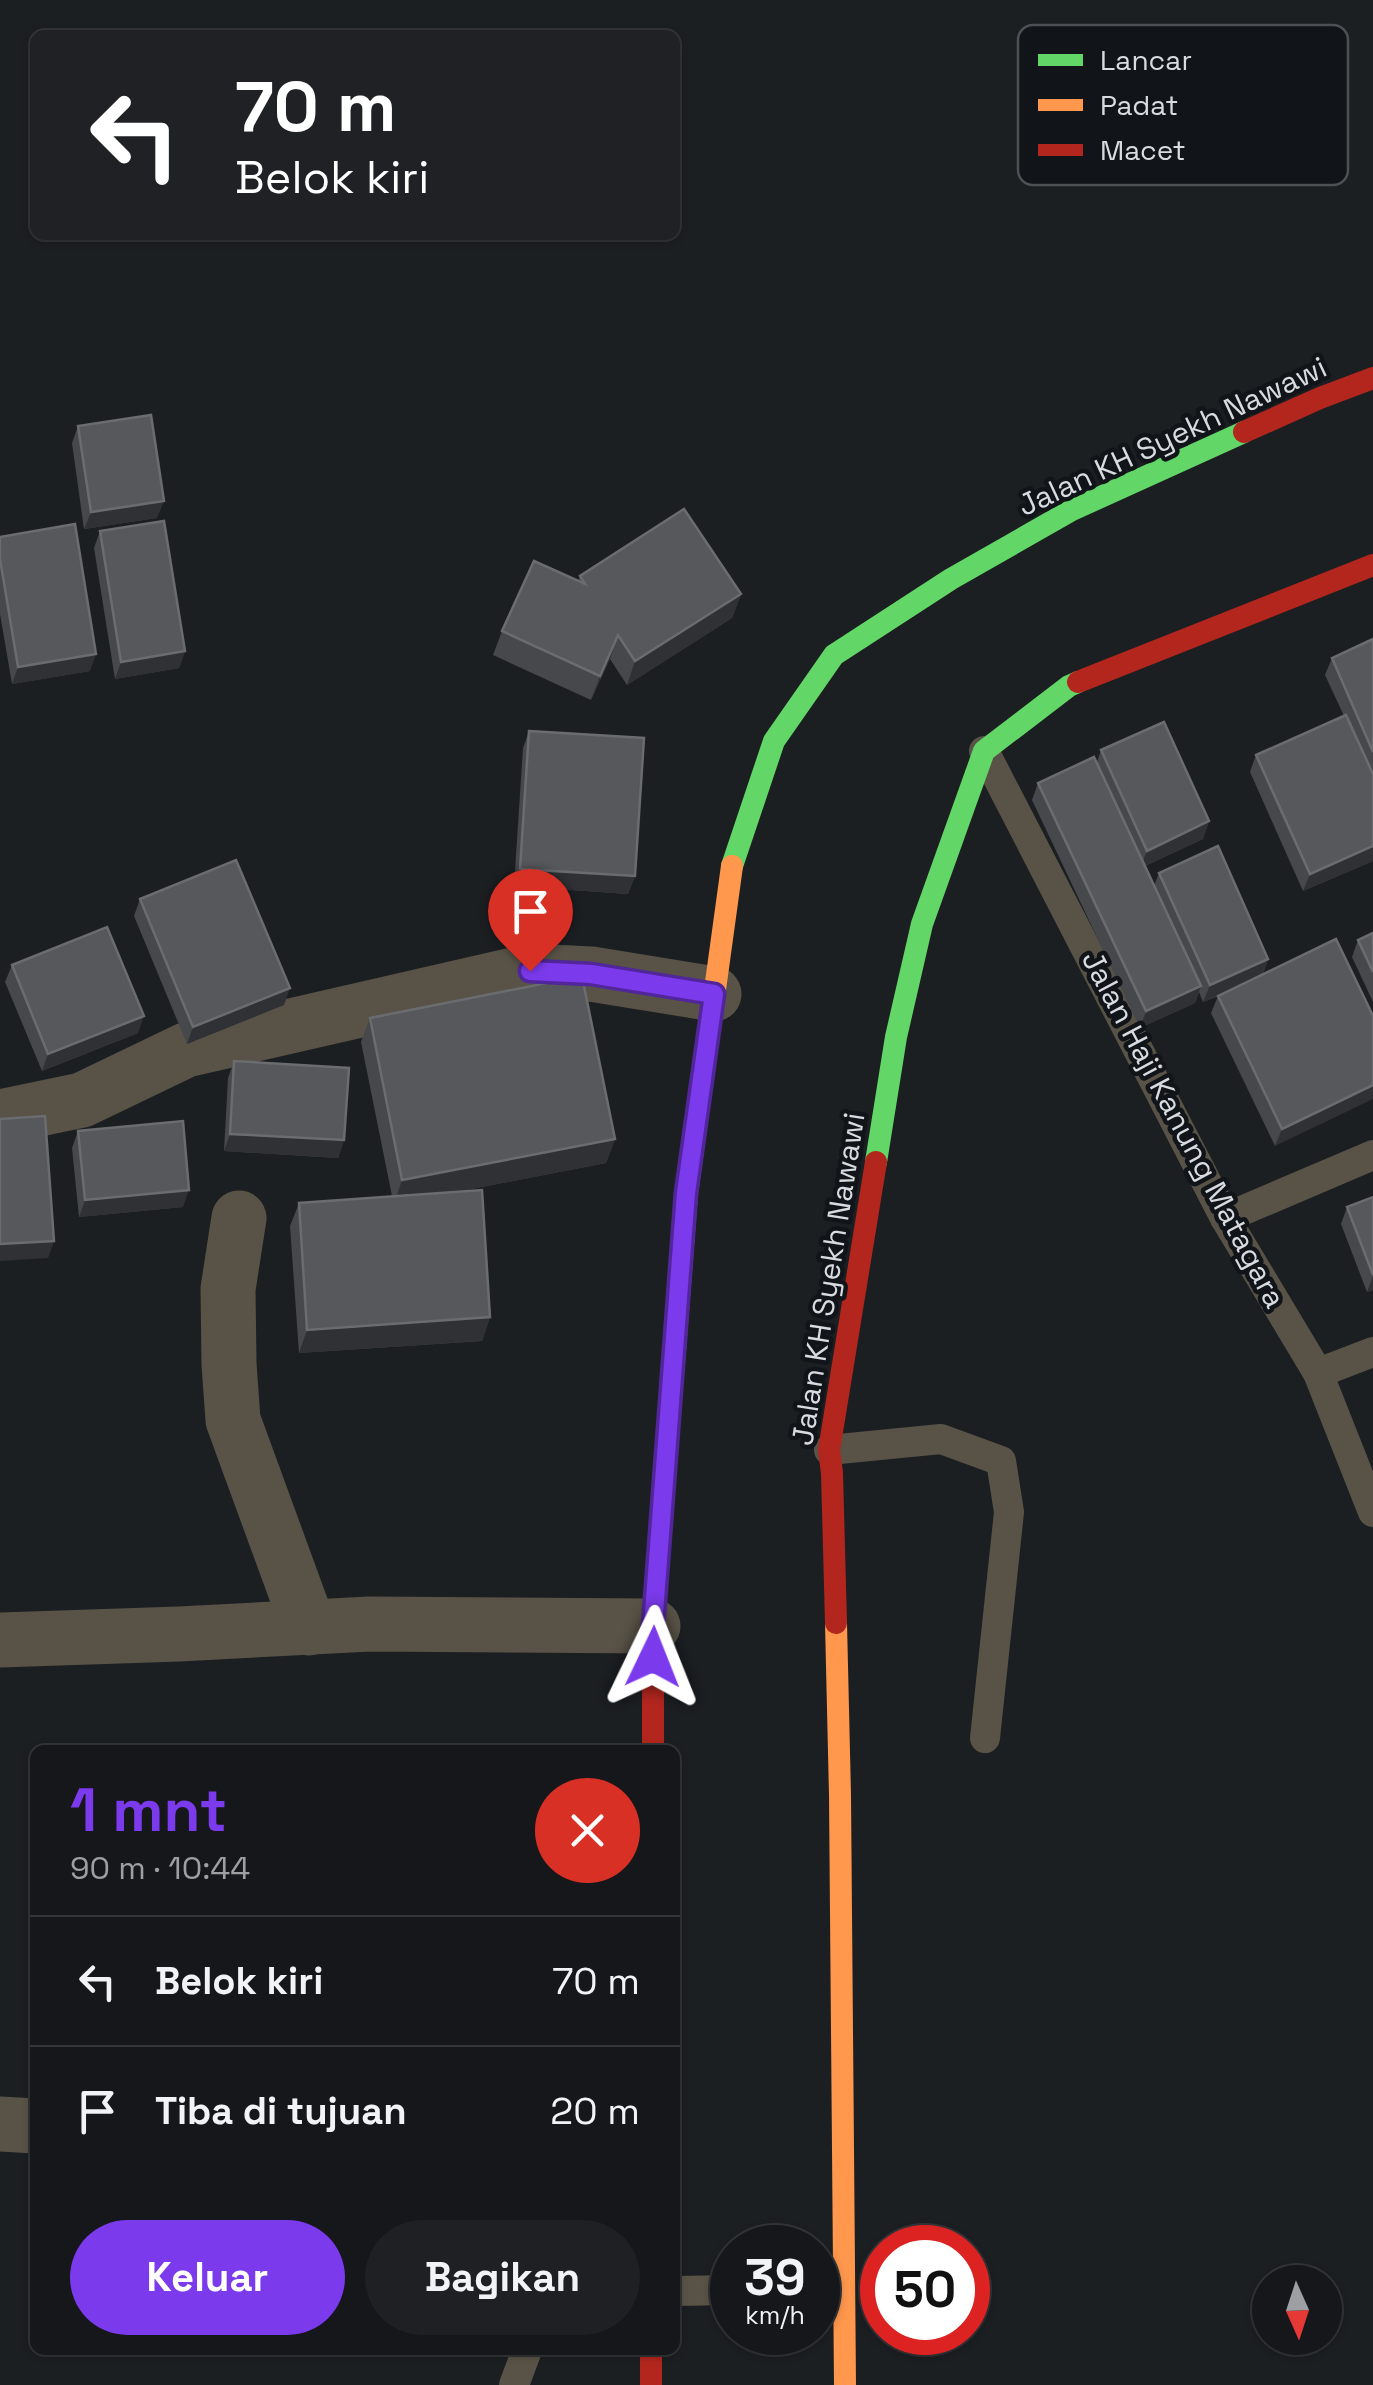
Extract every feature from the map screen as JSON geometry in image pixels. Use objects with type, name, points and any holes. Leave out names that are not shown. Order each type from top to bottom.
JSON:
[{"type":"main road","name":"Jalan KH Syekh Nawawi","points":[[653,1745],[653,1626],[686,1193],[733,859],[774,741],[834,655],[951,579],[1072,510],[1373,378]]},
{"type":"main road","points":[[984,750],[1069,686],[1373,565]]},
{"type":"main road","name":"Jalan KH Syekh Nawawi","points":[[831,2225],[840,1794],[829,1450],[896,1037],[922,924],[984,750]]},
{"type":"main road","name":"Jalan KH Syekh Nawawi","points":[[840,2349],[846,2385]]},
{"type":"main road","points":[[651,2355],[651,2385]]},
{"type":"street","points":[[0,1116],[82,1100],[186,1050],[530,971],[591,974],[714,994]]},
{"type":"street","points":[[239,1218],[228,1289],[233,1420],[309,1628]]},
{"type":"street","points":[[0,1640],[370,1624],[653,1626]]},
{"type":"street","points":[[0,2124],[30,2126]]},
{"type":"lane","name":"Jalan Haji Kanung Matagara","points":[[984,750],[1225,1218],[1318,1372],[1373,1512]]},
{"type":"lane","points":[[1225,1218],[1373,1155]]},
{"type":"lane","points":[[1318,1372],[1373,1352]]},
{"type":"lane","points":[[829,1450],[941,1439],[1002,1461],[1009,1512],[985,1738]]},
{"type":"lane","points":[[680,2290],[710,2290]]},
{"type":"lane","points":[[514,2385],[525,2355]]},
{"type":"building","points":[[151,415],[164,501],[91,512],[78,426]]},
{"type":"building","points":[[684,509],[741,594],[635,661],[618,635],[600,676],[502,631],[534,561],[585,584],[580,576]]},
{"type":"building","points":[[164,521],[185,651],[121,662],[100,531]]},
{"type":"building","points":[[75,524],[96,654],[18,667],[0,559],[0,537]]},
{"type":"building","points":[[1373,639],[1373,752],[1332,658]]},
{"type":"building","points":[[1346,715],[1373,774],[1373,846],[1310,874],[1256,755]]},
{"type":"building","points":[[1164,722],[1209,821],[1147,851],[1101,750]]},
{"type":"building","points":[[529,731],[644,738],[635,876],[520,869]]},
{"type":"building","points":[[1094,757],[1201,986],[1146,1011],[1038,783]]},
{"type":"building","points":[[1218,846],[1268,959],[1210,985],[1159,873]]},
{"type":"building","points":[[236,860],[290,988],[193,1027],[140,899]]},
{"type":"building","points":[[107,927],[144,1016],[48,1054],[12,965]]},
{"type":"building","points":[[1373,933],[1373,972],[1358,940]]},
{"type":"building","points":[[1336,939],[1373,1016],[1373,1085],[1282,1129],[1218,996]]},
{"type":"building","points":[[582,976],[615,1139],[402,1180],[370,1018]]},
{"type":"building","points":[[234,1061],[349,1068],[344,1140],[230,1134]]},
{"type":"building","points":[[45,1116],[54,1241],[0,1244],[0,1119]]},
{"type":"building","points":[[183,1121],[189,1190],[85,1200],[78,1131]]},
{"type":"building","points":[[482,1190],[490,1317],[307,1330],[299,1203]]},
{"type":"building","points":[[1373,1197],[1373,1275],[1347,1207]]},
{"type":"traffic: fast","points":[[732,866],[774,741],[834,655],[951,579],[1072,510],[1244,432]]},
{"type":"traffic: fast","points":[[876,1162],[896,1037],[922,924],[984,751],[1078,682]]},
{"type":"traffic: slow","points":[[675,1350],[687,1193],[732,866]]},
{"type":"traffic: slow","points":[[836,1623],[845,2385]]},
{"type":"traffic: jam","points":[[1244,432],[1373,378]]},
{"type":"traffic: jam","points":[[1078,682],[1373,565]]},
{"type":"traffic: jam","points":[[836,1623],[829,1450],[876,1162]]},
{"type":"traffic: jam","points":[[653,1745],[653,1626],[675,1350]]},
{"type":"traffic: jam","points":[[651,2355],[651,2385]]},
{"type":"route","points":[[530,971],[591,974],[714,994],[686,1193],[653,1657]]}]
